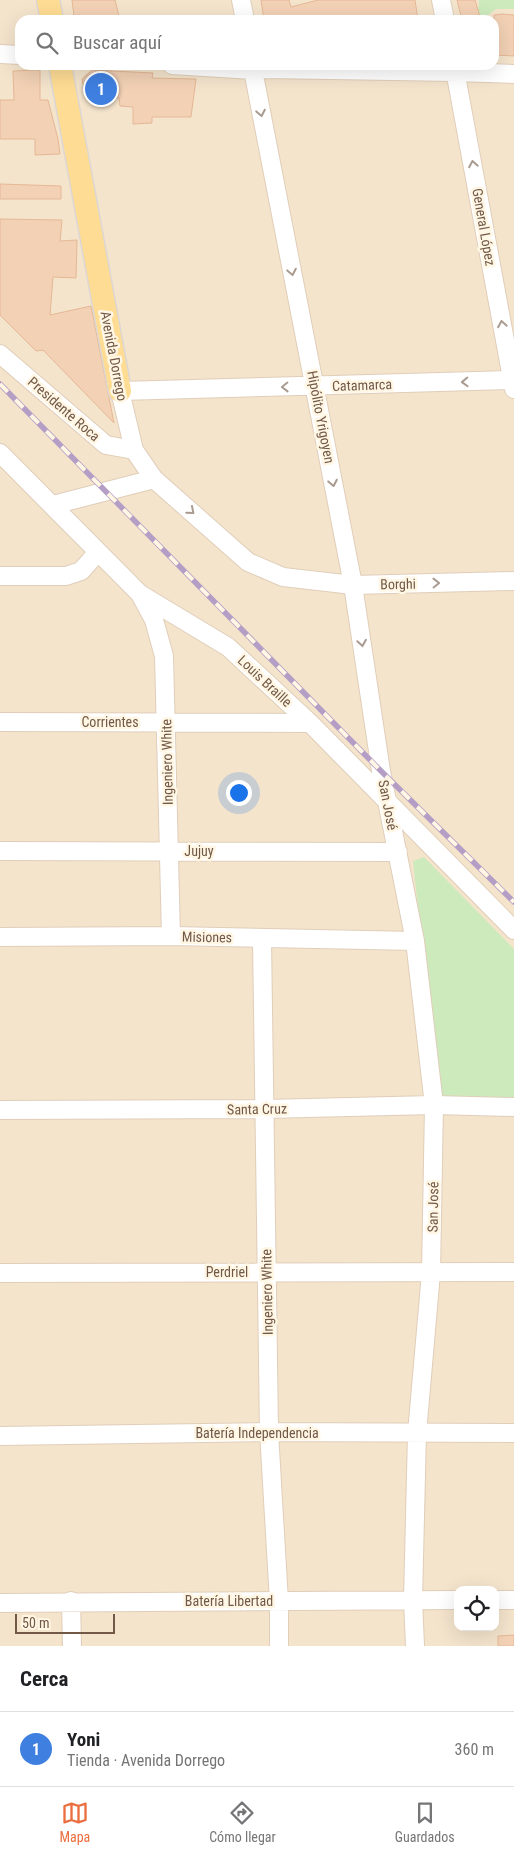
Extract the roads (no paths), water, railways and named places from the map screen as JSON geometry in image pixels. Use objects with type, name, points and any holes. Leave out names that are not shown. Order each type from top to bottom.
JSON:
[{"type":"main road","points":[[48,0],[51,15]]},
{"type":"main road","name":"Avenida Dorrego","points":[[61,70],[120,391]]},
{"type":"street","points":[[241,0],[243,15]]},
{"type":"street","points":[[441,0],[444,15]]},
{"type":"street","points":[[0,54],[15,55]]},
{"type":"street","name":"Hipólito Yrigoyen","points":[[253,70],[353,585],[381,771]]},
{"type":"street","name":"General López","points":[[455,70],[513,383]]},
{"type":"street","points":[[475,70],[514,74]]},
{"type":"street","name":"Presidente Roca","points":[[0,354],[106,445],[134,450]]},
{"type":"street","name":"Catamarca","points":[[120,391],[513,383]]},
{"type":"street","name":"Avenida Dorrego","points":[[120,391],[134,450],[154,479],[248,562],[283,577]]},
{"type":"street","name":"Louis Braille","points":[[0,453],[54,505],[140,594],[228,647],[310,723],[514,930]]},
{"type":"street","points":[[54,505],[154,479]]},
{"type":"street","points":[[0,576],[66,576],[81,571],[98,552]]},
{"type":"street","name":"Borghi","points":[[283,577],[353,585],[514,581]]},
{"type":"street","name":"Ingeniero White","points":[[140,594],[154,620],[164,656],[167,722],[170,936]]},
{"type":"street","name":"Corrientes","points":[[0,722],[310,723]]},
{"type":"street","name":"San José","points":[[381,771],[415,941],[434,1105],[431,1273],[417,1433],[413,1600],[415,1646]]},
{"type":"street","name":"Jujuy","points":[[0,850],[398,852]]},
{"type":"street","name":"Misiones","points":[[0,937],[170,936],[415,941]]},
{"type":"street","name":"Ingeniero White","points":[[262,939],[269,1432],[279,1601],[279,1646]]},
{"type":"street","name":"Santa Cruz","points":[[0,1110],[265,1109],[434,1105],[514,1107]]},
{"type":"street","name":"Perdriel","points":[[0,1273],[514,1272]]},
{"type":"street","name":"Batería Independencia","points":[[0,1436],[269,1432],[514,1433]]},
{"type":"street","name":"Batería Libertad","points":[[0,1602],[454,1600]]},
{"type":"street","points":[[499,1600],[514,1600]]},
{"type":"street","points":[[71,1601],[72,1646]]},
{"type":"railway","points":[[0,384],[381,771],[514,902]]},
{"type":"place","name":"Yoni","points":[[101,89]]}]
